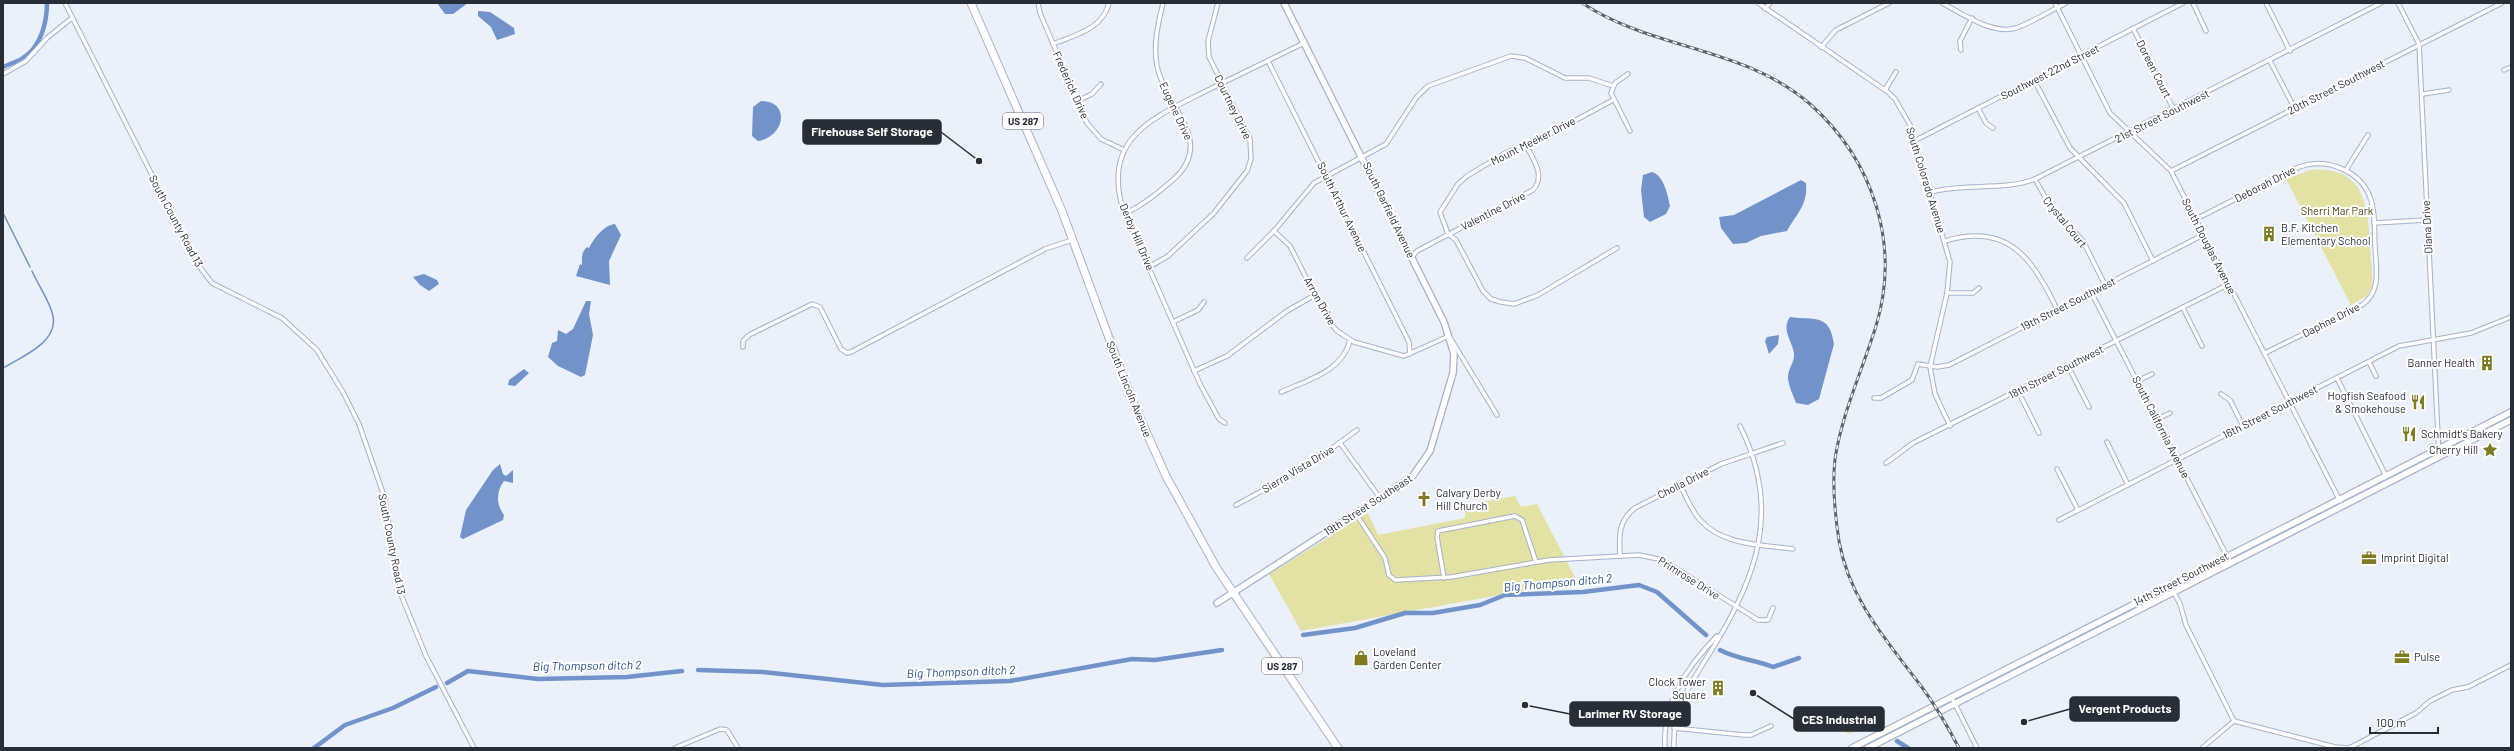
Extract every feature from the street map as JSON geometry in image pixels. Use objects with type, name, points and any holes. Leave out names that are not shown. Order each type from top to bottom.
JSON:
[{"type":"highway","name":"South Lincoln Avenue","points":[[971,3],[1072,240],[1146,434],[1200,540],[1232,593],[1338,748]]},
{"type":"main road","name":"South Garfield Avenue","points":[[1284,3],[1363,158],[1449,336]]},
{"type":"main road","name":"19th Street Southeast","points":[[1217,603],[1412,477],[1430,451],[1453,373],[1454,354],[1449,336]]},
{"type":"main road","name":"14th Street Southwest","points":[[1868,748],[2230,562],[2340,503],[2386,476],[2511,412]]},
{"type":"main road","name":"14th Street Southwest","points":[[1852,748],[2170,584],[2439,456],[2511,420]]},
{"type":"street","name":"South County Road 13","points":[[65,3],[196,262],[212,283],[282,318],[317,350],[344,394],[359,424],[384,496],[402,597],[426,656],[474,748]]},
{"type":"street","name":"Frederick Drive","points":[[1038,3],[1053,44],[1085,119],[1097,135],[1109,144],[1124,150]]},
{"type":"street","points":[[1053,44],[1097,24],[1105,15],[1109,3]]},
{"type":"street","name":"Eugene Drive","points":[[1126,213],[1158,194],[1188,163],[1192,154],[1192,142],[1163,84],[1156,58],[1156,30],[1163,3]]},
{"type":"street","name":"Courtney Drive","points":[[1149,267],[1162,260],[1214,213],[1247,171],[1251,159],[1251,143],[1211,61],[1208,45],[1218,3]]},
{"type":"street","name":"South Colorado Avenue","points":[[1758,3],[1885,90],[1906,115],[1916,140],[1950,262],[1947,293],[1930,367],[1935,394],[1950,426]]},
{"type":"street","points":[[1766,9],[1770,3]]},
{"type":"street","points":[[1821,47],[1836,30],[1889,3]]},
{"type":"street","points":[[1942,3],[1994,28],[2013,28],[2066,3]]},
{"type":"street","name":"South Douglas Avenue","points":[[2055,3],[2110,113],[2171,171],[2340,503]]},
{"type":"street","name":"Southwest 22nd Street","points":[[1916,140],[2183,3]]},
{"type":"street","points":[[2193,3],[2206,31]]},
{"type":"street","points":[[2266,3],[2290,51]]},
{"type":"street","name":"21st Street Southwest","points":[[1931,192],[1950,187],[2020,184],[2035,179],[2290,51],[2381,3]]},
{"type":"street","name":"Diana Drive","points":[[2398,3],[2419,44],[2423,94],[2427,220],[2439,456]]},
{"type":"street","name":"20th Street Southwest","points":[[2171,171],[2502,3]]},
{"type":"street","points":[[3,74],[26,61],[47,38],[72,18]]},
{"type":"street","points":[[1961,50],[1960,41],[1972,18]]},
{"type":"street","name":"Doreen Court","points":[[2133,28],[2174,110]]},
{"type":"street","name":"Derby Hill Drive","points":[[1225,423],[1219,419],[1194,371],[1126,213],[1118,180],[1119,166],[1124,150],[1144,124],[1221,83],[1304,43]]},
{"type":"street","points":[[1247,258],[1274,231],[1311,186],[1386,144],[1416,98],[1428,86],[1505,57],[1525,58],[1565,78],[1589,78],[1613,86]]},
{"type":"street","name":"South Arthur Avenue","points":[[1268,61],[1409,342],[1410,354]]},
{"type":"street","points":[[2270,61],[2294,109]]},
{"type":"street","points":[[2504,70],[2511,67]]},
{"type":"street","points":[[1885,90],[1896,72]]},
{"type":"street","points":[[1628,74],[1613,86],[1611,93],[1613,100],[1630,131]]},
{"type":"street","points":[[2034,80],[2064,139],[2078,158],[2124,203],[2153,261]]},
{"type":"street","points":[[1077,101],[1092,94],[1102,84]]},
{"type":"street","points":[[2423,94],[2449,90]]},
{"type":"street","name":"Mount Meeker Drive","points":[[1613,100],[1541,139],[1507,152],[1458,184],[1440,212],[1448,234],[1456,240],[1483,291],[1491,299],[1514,304],[1538,296],[1617,248]]},
{"type":"street","points":[[1978,108],[1986,123],[1993,128]]},
{"type":"street","points":[[2346,170],[2368,135]]},
{"type":"street","name":"Valentine Drive","points":[[1412,257],[1417,251],[1530,192],[1535,187],[1538,172],[1526,145]]},
{"type":"street","name":"Deborah Drive","points":[[2196,219],[2304,165],[2324,163],[2346,170],[2356,177],[2369,195],[2374,223]]},
{"type":"street","name":"Crystal Court","points":[[2035,179],[2050,206],[2083,241],[2105,285]]},
{"type":"street","points":[[2374,223],[2427,220]]},
{"type":"street","name":"Daphne Drive","points":[[2265,354],[2362,305],[2371,297],[2376,282],[2374,223]]},
{"type":"street","name":"Arron Drive","points":[[1274,231],[1290,246],[1330,323],[1337,332],[1350,340],[1395,355],[1410,354],[1449,336]]},
{"type":"street","name":"19th Street Southwest","points":[[1874,398],[1882,398],[1912,380],[1918,364],[1930,367],[1948,365],[2203,235]]},
{"type":"street","points":[[1945,241],[1958,238],[1991,236],[2008,242],[2039,272],[2057,309]]},
{"type":"street","points":[[743,347],[743,341],[749,335],[812,304],[822,309],[841,349],[851,352],[1045,249],[1072,240]]},
{"type":"street","name":"18th Street Southwest","points":[[1886,463],[1913,444],[2229,284]]},
{"type":"street","points":[[1947,293],[1973,293],[1979,288]]},
{"type":"street","name":"South California Avenue","points":[[2091,292],[2230,562]]},
{"type":"street","points":[[1194,371],[1227,356],[1287,311],[1315,294]]},
{"type":"street","points":[[1173,322],[1198,310],[1204,302]]},
{"type":"street","points":[[2183,308],[2202,346]]},
{"type":"street","name":"16th Street Southwest","points":[[2059,520],[2406,344],[2478,331],[2511,316]]},
{"type":"street","name":"South Garfield Avenue","points":[[1449,336],[1497,415]]},
{"type":"street","points":[[1282,392],[1334,366],[1344,356],[1350,340]]},
{"type":"street","points":[[2368,362],[2376,376]]},
{"type":"street","points":[[2068,366],[2088,407]]},
{"type":"street","points":[[2137,381],[2152,374]]},
{"type":"street","points":[[2337,378],[2386,476]]},
{"type":"street","points":[[2018,391],[2039,433]]},
{"type":"street","points":[[2222,394],[2230,400],[2243,426]]},
{"type":"street","points":[[2156,419],[2170,413]]},
{"type":"street","points":[[1674,748],[1674,728],[1683,695],[1736,608],[1749,580],[1759,543],[1761,504],[1752,453],[1740,426]]},
{"type":"street","name":"Sierra Vista Drive","points":[[1236,505],[1306,467],[1357,430]]},
{"type":"street","points":[[2107,442],[2128,485]]},
{"type":"street","points":[[1340,443],[1381,498]]},
{"type":"street","name":"Cholla Drive","points":[[1620,556],[1619,531],[1626,516],[1635,508],[1721,464],[1783,443]]},
{"type":"street","points":[[2057,468],[2078,510]]},
{"type":"street","points":[[1680,484],[1696,515],[1711,530],[1732,539],[1793,548]]},
{"type":"street","name":"Primrose Drive","points":[[1356,514],[1385,558],[1389,575],[1393,579],[1444,578],[1536,562],[1647,555],[1662,560],[1736,608],[1758,620],[1765,622],[1770,617],[1773,608]]},
{"type":"street","points":[[1444,578],[1437,537],[1438,531],[1515,516],[1522,520],[1536,562]]},
{"type":"street","points":[[2170,584],[2186,625],[2234,721],[2335,747],[2349,748],[2416,713],[2430,701],[2452,690],[2468,687],[2511,665]]},
{"type":"street","points":[[1665,748],[1665,726],[1674,695],[1689,669],[1719,634]]},
{"type":"street","points":[[1951,696],[1977,748]]},
{"type":"street","points":[[2202,748],[2234,721]]},
{"type":"street","points":[[1674,728],[1744,736],[1751,735],[1770,726]]},
{"type":"street","points":[[675,748],[715,730],[727,730],[738,748]]},
{"type":"green space","name":"Sherri Mar Park","points":[[2310,170],[2328,170],[2342,174],[2352,181],[2360,191],[2364,203],[2369,231],[2372,287],[2367,296],[2351,305],[2286,179]]},
{"type":"green space","points":[[1515,496],[1521,507],[1537,504],[1577,581],[1301,631],[1269,574],[1368,513],[1378,535],[1465,518],[1465,505]]},
{"type":"green space","points":[[1849,722],[1853,724],[1855,728],[1853,732],[1849,734],[1845,732],[1843,728],[1845,724]]},
{"type":"water","points":[[437,3],[468,3],[453,14],[445,14]]},
{"type":"water","points":[[478,11],[490,12],[514,28],[515,34],[497,40],[491,27],[478,16]]},
{"type":"water","points":[[761,101],[771,103],[777,107],[781,120],[779,127],[774,133],[767,138],[758,141],[752,136],[753,107]]},
{"type":"water","points":[[1652,172],[1660,177],[1667,192],[1670,206],[1666,214],[1650,222],[1644,217],[1641,190],[1643,175]]},
{"type":"water","points":[[1801,180],[1806,183],[1804,203],[1787,231],[1761,236],[1746,243],[1733,244],[1721,228],[1719,217],[1734,215]]},
{"type":"water","points":[[615,224],[621,235],[609,261],[610,285],[576,276],[580,264],[582,265],[582,255],[585,249],[587,247],[589,248],[603,229]]},
{"type":"water","points":[[424,274],[437,280],[439,284],[429,291],[420,285],[413,277]]},
{"type":"water","points":[[586,301],[591,301],[589,314],[593,335],[585,375],[581,377],[558,366],[548,357],[552,343],[557,341],[558,330],[566,334],[573,329]]},
{"type":"water","points":[[1790,317],[1813,319],[1823,322],[1830,329],[1834,344],[1819,399],[1808,405],[1796,403],[1790,388],[1788,375],[1794,353],[1787,330]]},
{"type":"water","points":[[1779,335],[1778,344],[1769,354],[1765,341],[1767,337]]},
{"type":"water","points":[[524,369],[529,373],[515,386],[508,385],[509,380]]},
{"type":"water","points":[[500,464],[503,474],[506,476],[513,470],[513,483],[504,481],[498,494],[498,502],[504,515],[503,520],[463,539],[460,537],[466,510],[493,470]]},
{"type":"waterway","points":[[3,67],[23,58],[39,41],[46,18],[47,3]]},
{"type":"waterway","points":[[3,213],[30,267]]},
{"type":"waterway","points":[[3,368],[37,348],[50,334],[53,326],[53,316],[51,310],[32,271]]},
{"type":"waterway","name":"Big Thompson ditch 2","points":[[1303,635],[1355,628],[1405,613],[1433,613],[1480,605],[1505,595],[1583,592],[1639,585],[1657,592],[1706,635]]},
{"type":"waterway","name":"Big Thompson ditch 2","points":[[698,670],[763,672],[883,685],[1010,681],[1132,659],[1155,660],[1222,650]]},
{"type":"waterway","name":"Big Thompson ditch 2","points":[[1720,650],[1773,667],[1799,658]]},
{"type":"waterway","name":"Big Thompson ditch 2","points":[[447,683],[468,671],[538,679],[627,677],[682,671]]},
{"type":"waterway","name":"Big Thompson ditch 2","points":[[314,748],[345,725],[393,708],[436,687]]},
{"type":"waterway","name":"Big Thompson ditch 2","points":[[1897,741],[1908,748]]},
{"type":"railway","points":[[1582,3],[1638,31],[1728,59],[1757,71],[1784,85],[1810,104],[1832,126],[1850,151],[1865,177],[1876,205],[1883,234],[1885,265],[1883,295],[1871,343],[1853,392],[1838,442],[1835,459],[1834,500],[1839,541],[1844,562],[1860,601],[1883,636],[1932,701],[1959,748]]},
{"type":"place","name":"Firehouse Self Storage","points":[[979,161]]},
{"type":"place","name":"B.F. Kitchen Elementary School","points":[[2269,234]]},
{"type":"place","name":"Banner Health","points":[[2487,363]]},
{"type":"place","name":"Hogfish Seafood & Smokehouse","points":[[2418,402]]},
{"type":"place","name":"Schmidt's Bakery","points":[[2409,434]]},
{"type":"place","name":"Cherry Hill","points":[[2490,450]]},
{"type":"place","name":"Calvary Derby Hill Church","points":[[1424,499]]},
{"type":"place","name":"Imprint Digital","points":[[2369,558]]},
{"type":"place","name":"Pulse","points":[[2402,657]]},
{"type":"place","name":"Loveland Garden Center","points":[[1361,658]]},
{"type":"place","name":"Clock Tower Square","points":[[1718,688]]},
{"type":"place","name":"CES Industrial","points":[[1753,693]]},
{"type":"place","name":"Larimer RV Storage","points":[[1525,705]]},
{"type":"place","name":"Vergent Products","points":[[2024,722]]}]
